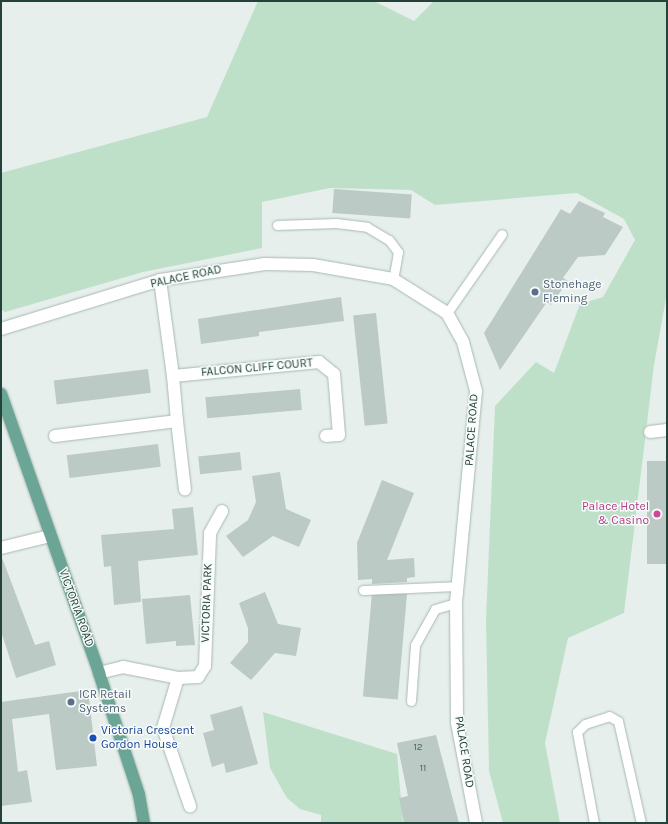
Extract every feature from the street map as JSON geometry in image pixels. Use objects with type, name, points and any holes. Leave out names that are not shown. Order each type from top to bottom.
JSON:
[{"type":"main road","name":"VICTORIA ROAD","points":[[1,394],[99,673],[139,795],[144,823]]},
{"type":"street","name":"PALACE ROAD","points":[[1,329],[160,280],[264,264],[313,265],[393,279],[447,313],[463,342],[468,366],[476,391],[476,414],[456,603],[457,722],[476,823]]},
{"type":"street","points":[[160,280],[173,376],[185,490]]},
{"type":"street","name":"FALCON CLIFF COURT","points":[[173,376],[319,362],[334,374],[335,382],[339,435],[326,436]]},
{"type":"street","points":[[55,436],[177,421]]},
{"type":"street","points":[[650,432],[667,430]]},
{"type":"street","name":"VICTORIA PARK","points":[[99,673],[123,667],[178,678],[198,677],[205,666],[210,533],[222,511]]},
{"type":"street","points":[[1,548],[50,536]]},
{"type":"street","points":[[178,678],[163,728],[190,806]]},
{"type":"lane","points":[[277,225],[336,223],[367,227],[389,240],[398,252],[393,279]]},
{"type":"lane","points":[[447,313],[502,234]]},
{"type":"lane","points":[[363,590],[457,586]]},
{"type":"lane","points":[[411,701],[415,645],[435,609],[456,603]]},
{"type":"lane","points":[[594,823],[577,735],[584,724],[609,716],[618,720],[641,823]]},
{"type":"green space","points":[[258,1],[374,1],[414,21],[434,1],[667,1],[667,293],[654,365],[624,613],[568,638],[545,743],[560,823],[503,823],[489,771],[486,619],[495,406],[536,362],[554,373],[580,304],[603,297],[635,240],[624,219],[577,193],[435,205],[411,190],[330,188],[262,202],[262,248],[143,272],[5,312],[1,309],[1,173],[207,117]]},
{"type":"green space","points":[[263,712],[397,754],[403,823],[321,823],[321,815],[300,809],[287,798],[270,768]]},
{"type":"building","points":[[334,189],[412,194],[410,218],[332,213]]},
{"type":"building","name":"Stonehage Fleming","points":[[579,201],[605,213],[603,217],[623,227],[605,255],[578,257],[563,278],[568,281],[551,305],[547,302],[500,370],[484,333],[561,209],[570,214]]},
{"type":"building","points":[[341,297],[344,321],[259,332],[259,336],[201,344],[198,319]]},
{"type":"building","points":[[376,313],[388,423],[365,426],[353,315]]},
{"type":"building","points":[[148,369],[151,393],[57,404],[54,381]]},
{"type":"building","points":[[300,389],[302,410],[207,418],[205,397]]},
{"type":"building","points":[[158,444],[161,467],[69,478],[67,455]]},
{"type":"building","points":[[240,452],[242,470],[200,474],[198,456]]},
{"type":"building","name":"Palace Hotel & Casino","points":[[647,461],[667,461],[667,564],[647,564]]},
{"type":"building","points":[[280,472],[286,509],[311,520],[299,547],[273,536],[243,557],[226,536],[248,520],[256,502],[252,476]]},
{"type":"building","points":[[382,480],[414,493],[387,560],[414,558],[415,577],[407,578],[407,582],[372,584],[372,579],[358,580],[357,543]]},
{"type":"building","points":[[193,507],[198,555],[138,561],[141,602],[114,605],[111,566],[104,567],[101,535],[174,529],[172,509]]},
{"type":"building","points":[[1,555],[35,645],[49,641],[56,665],[16,678],[1,631]]},
{"type":"building","points":[[372,591],[407,594],[398,700],[363,697]]},
{"type":"building","points":[[265,592],[278,624],[301,628],[296,656],[275,653],[251,680],[230,663],[248,642],[248,628],[239,603]]},
{"type":"building","points":[[190,595],[195,645],[176,646],[176,641],[146,644],[142,599]]},
{"type":"building","points":[[88,690],[97,766],[56,770],[49,714],[12,719],[18,772],[27,770],[32,802],[1,806],[1,702]]},
{"type":"building","points":[[242,706],[258,764],[226,773],[224,763],[212,767],[203,733],[214,730],[210,715]]},
{"type":"building","points":[[436,735],[459,823],[404,823],[399,798],[408,796],[397,743]]},
{"type":"place","name":"Stonehage Fleming","points":[[535,292]]},
{"type":"place","name":"Palace Hotel & Casino","points":[[657,514]]},
{"type":"place","name":"ICR Retail Systems","points":[[71,702]]},
{"type":"place","name":"Victoria Crescent Gordon House","points":[[93,738]]}]
